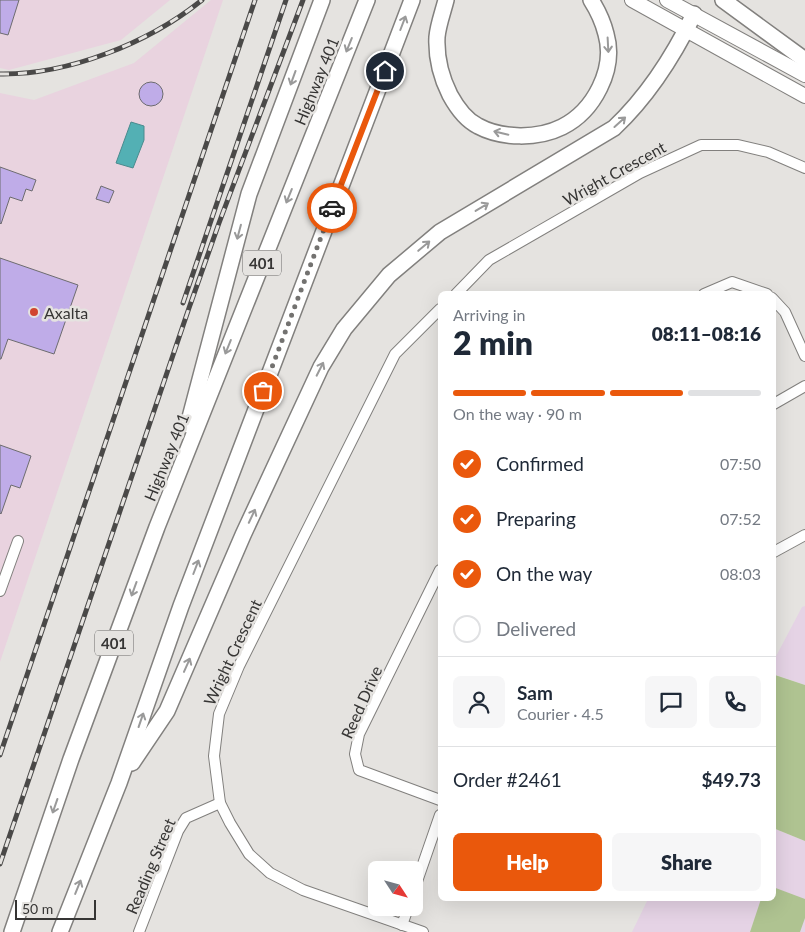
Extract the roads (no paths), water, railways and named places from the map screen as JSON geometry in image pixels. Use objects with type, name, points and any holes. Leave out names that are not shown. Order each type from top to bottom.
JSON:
[{"type":"highway","points":[[157,527],[190,420],[249,194],[322,0]]},
{"type":"highway","name":"Highway 401","points":[[12,932],[71,760],[157,527],[367,0]]},
{"type":"highway","name":"401","points":[[60,932],[119,783],[181,606],[412,0]]},
{"type":"highway","points":[[446,0],[437,36],[438,66],[444,84],[454,102],[478,126],[518,136],[542,134],[562,127],[583,112],[594,98],[606,72],[608,51],[607,36],[599,13],[591,0]]},
{"type":"highway","points":[[723,0],[805,60]]},
{"type":"highway","points":[[119,783],[167,711],[243,535],[317,376],[344,329],[389,275],[440,232],[614,128],[654,83],[686,31],[694,14]]},
{"type":"main road","points":[[632,0],[805,96]]},
{"type":"main road","points":[[666,0],[805,75]]},
{"type":"street","name":"Wright Crescent","points":[[459,291],[489,260],[640,173],[701,145],[738,145],[768,152],[805,168]]},
{"type":"street","points":[[711,291],[732,282],[758,291]]},
{"type":"street","points":[[776,302],[785,312],[805,356]]},
{"type":"street","name":"Wright Crescent","points":[[423,932],[303,890],[270,872],[249,854],[220,803],[214,756],[219,714],[239,666],[395,354],[438,312]]},
{"type":"street","points":[[776,402],[805,386]]},
{"type":"street","points":[[776,551],[805,535]]},
{"type":"street","points":[[0,591],[4,569],[18,541]]},
{"type":"street","name":"Reed Drive","points":[[438,574],[359,734],[355,754],[360,770],[438,799]]},
{"type":"street","name":"Reading Street","points":[[139,932],[178,831],[186,818],[220,803]]},
{"type":"street","points":[[423,864],[438,821]]},
{"type":"street","points":[[402,925],[405,916]]},
{"type":"water","points":[[131,122],[144,126],[144,140],[133,168],[116,163]]},
{"type":"railway","points":[[0,74],[53,69],[107,54],[158,30],[202,0]]},
{"type":"railway","points":[[0,755],[255,0]]},
{"type":"railway","points":[[183,303],[286,0]]},
{"type":"railway","points":[[0,864],[189,308],[303,0]]},
{"type":"place","name":"Axalta","points":[[34,312]]}]
